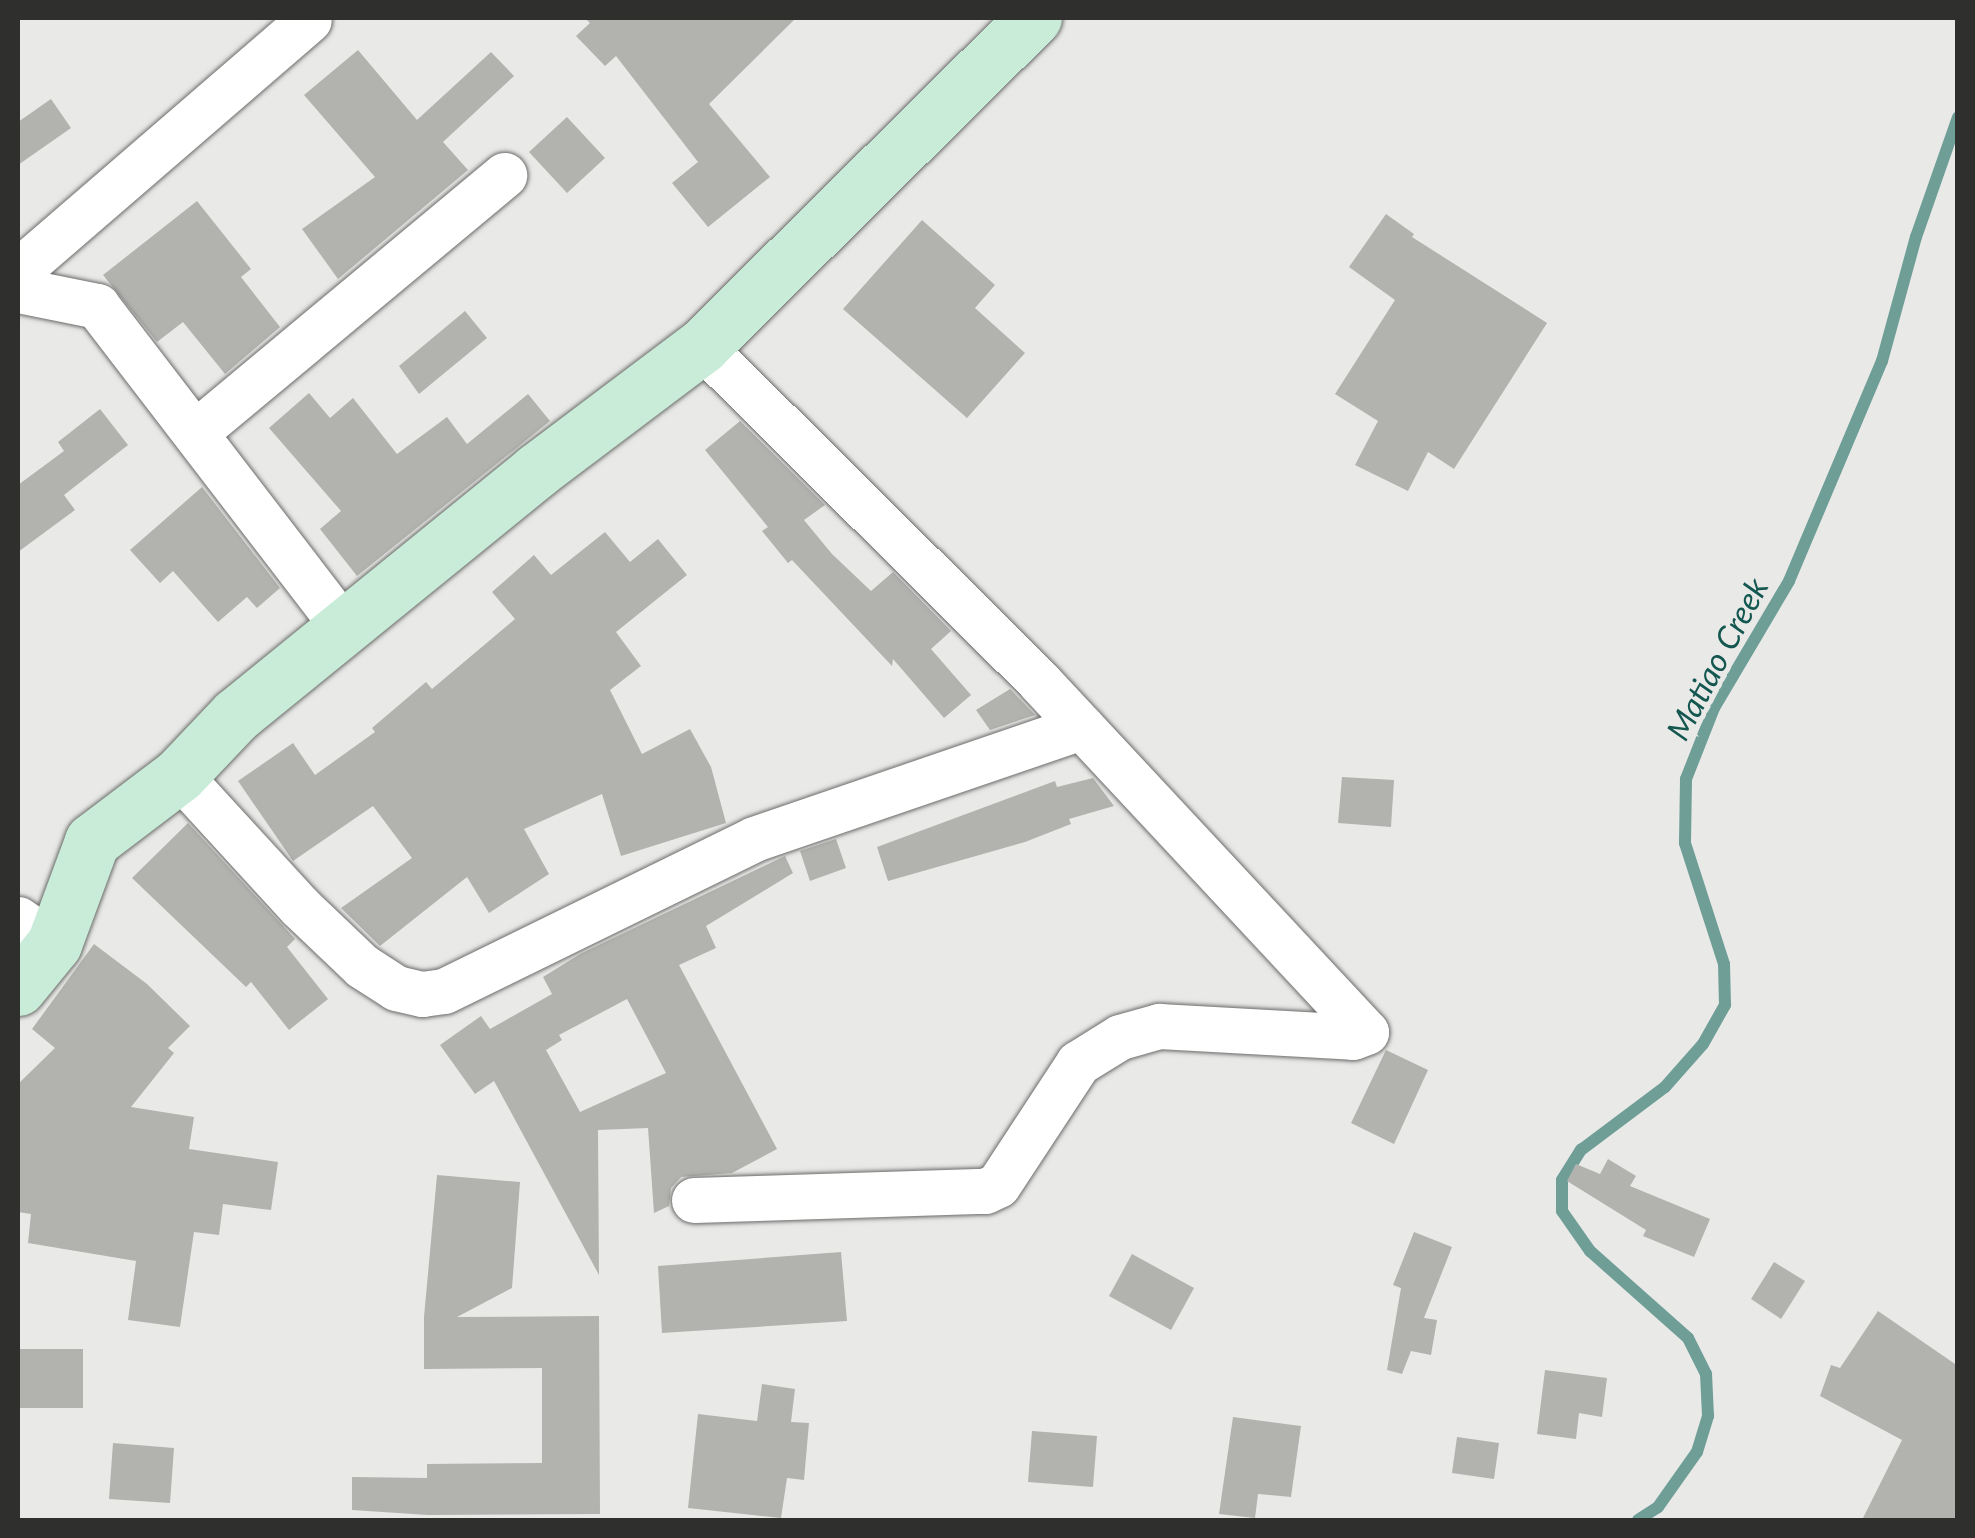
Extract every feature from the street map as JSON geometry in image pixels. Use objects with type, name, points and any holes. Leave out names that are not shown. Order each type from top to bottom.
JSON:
[{"type":"street","points":[[18,988],[36,932],[92,841],[179,775],[236,715],[536,470],[702,346],[1034,18]]},
{"type":"street","points":[[18,270],[309,20]]},
{"type":"street","points":[[197,431],[504,175]]},
{"type":"street","points":[[18,290],[97,306],[197,431],[344,628]]},
{"type":"street","points":[[694,1200],[985,1191],[998,1184],[1078,1063],[1120,1037],[1159,1026],[1365,1034],[1082,727],[702,346]]},
{"type":"street","points":[[179,775],[362,966],[396,988],[422,994],[444,991],[754,839],[1082,727]]},
{"type":"building","points":[[585,18],[796,18],[709,104],[770,177],[708,227],[672,183],[698,162],[616,56],[605,66],[576,36],[590,23]]},
{"type":"building","points":[[358,50],[417,120],[491,52],[514,76],[443,142],[468,170],[338,279],[302,229],[375,177],[304,95]]},
{"type":"building","points":[[51,99],[71,128],[18,165],[18,122]]},
{"type":"building","points":[[567,117],[605,158],[567,193],[529,152]]},
{"type":"building","points":[[197,201],[251,269],[241,277],[280,327],[225,374],[183,322],[157,342],[103,275]]},
{"type":"building","points":[[1386,214],[1414,234],[1412,237],[1547,323],[1454,469],[1428,452],[1408,491],[1355,465],[1378,421],[1335,394],[1395,300],[1349,267]]},
{"type":"building","points":[[922,220],[995,285],[975,308],[1025,353],[967,418],[843,309]]},
{"type":"building","points":[[465,311],[487,338],[419,394],[399,366]]},
{"type":"building","points":[[309,393],[330,418],[353,398],[397,454],[447,417],[467,444],[528,394],[550,421],[357,576],[320,529],[341,511],[269,428]]},
{"type":"building","points":[[100,409],[128,445],[64,495],[75,510],[18,552],[18,485],[64,451],[58,442]]},
{"type":"building","points":[[740,421],[825,505],[804,520],[832,554],[871,591],[893,572],[951,631],[931,649],[971,695],[944,718],[893,659],[892,666],[792,560],[788,563],[762,531],[768,527],[705,450]]},
{"type":"building","points":[[202,487],[280,588],[257,608],[247,597],[218,622],[173,571],[160,583],[130,550]]},
{"type":"building","points":[[605,532],[630,562],[658,539],[687,575],[616,632],[641,666],[610,690],[642,754],[690,729],[711,767],[726,823],[621,856],[602,794],[524,829],[549,874],[489,913],[467,877],[380,946],[341,908],[412,858],[373,806],[293,861],[238,781],[293,743],[315,775],[375,732],[372,728],[426,682],[432,689],[515,619],[492,592],[534,555],[551,575]]},
{"type":"building","points":[[1010,689],[1035,715],[990,730],[976,710]]},
{"type":"building","points":[[1342,777],[1394,780],[1391,827],[1338,823]]},
{"type":"building","points":[[1093,778],[1114,806],[1069,819],[1071,824],[1025,842],[888,881],[877,847],[1055,781],[1057,787]]},
{"type":"building","points":[[188,823],[295,939],[287,947],[328,999],[289,1030],[251,982],[246,987],[132,878]]},
{"type":"building","points":[[836,839],[846,868],[810,881],[800,851]]},
{"type":"building","points":[[785,856],[793,873],[706,926],[716,948],[679,965],[777,1149],[732,1173],[681,1177],[671,1188],[669,1206],[654,1213],[648,1128],[598,1130],[599,1275],[494,1081],[475,1094],[440,1045],[481,1016],[490,1029],[552,994],[543,977],[580,954]],"holes":[[[627,999],[666,1073],[580,1112],[546,1050],[562,1040],[559,1035]]]},
{"type":"building","points":[[94,944],[147,984],[190,1026],[168,1048],[174,1053],[131,1107],[194,1117],[189,1149],[278,1162],[271,1210],[223,1204],[219,1235],[194,1232],[180,1327],[128,1320],[136,1261],[28,1243],[31,1214],[18,1212],[18,1084],[55,1048],[32,1029]]},
{"type":"building","points":[[1386,1050],[1428,1070],[1394,1144],[1351,1123]]},
{"type":"building","points":[[1608,1159],[1636,1176],[1630,1186],[1710,1219],[1694,1257],[1643,1236],[1646,1230],[1567,1181],[1576,1164],[1600,1174]]},
{"type":"building","points":[[437,1175],[520,1182],[512,1288],[457,1317],[599,1316],[600,1514],[428,1515],[352,1510],[352,1477],[427,1478],[427,1464],[542,1463],[542,1368],[424,1369],[424,1317]]},
{"type":"building","points":[[1414,1232],[1452,1247],[1424,1318],[1437,1320],[1431,1355],[1411,1351],[1402,1374],[1387,1370],[1401,1288],[1393,1285]]},
{"type":"building","points":[[841,1252],[847,1321],[662,1333],[658,1266]]},
{"type":"building","points":[[1132,1254],[1194,1288],[1171,1330],[1109,1296]]},
{"type":"building","points":[[1774,1262],[1805,1281],[1781,1319],[1751,1299]]},
{"type":"building","points":[[1878,1311],[1958,1366],[1958,1520],[1862,1520],[1902,1440],[1820,1396],[1831,1365],[1840,1368]]},
{"type":"building","points":[[18,1349],[83,1349],[83,1408],[18,1408]]},
{"type":"building","points":[[1545,1370],[1607,1378],[1602,1417],[1579,1413],[1576,1439],[1537,1434]]},
{"type":"building","points":[[762,1384],[795,1389],[791,1422],[809,1423],[804,1480],[787,1478],[781,1518],[688,1508],[698,1414],[757,1421]]},
{"type":"building","points":[[1233,1417],[1301,1426],[1291,1497],[1258,1494],[1255,1518],[1219,1514]]},
{"type":"building","points":[[1032,1431],[1097,1436],[1093,1487],[1028,1482]]},
{"type":"building","points":[[1457,1437],[1499,1443],[1494,1479],[1452,1473]]},
{"type":"building","points":[[113,1443],[174,1448],[170,1503],[109,1499]]},
{"type":"waterway","name":"Matiao Creek","points":[[1638,1520],[1658,1507],[1697,1452],[1708,1416],[1706,1374],[1688,1338],[1590,1251],[1562,1211],[1562,1180],[1581,1150],[1665,1087],[1703,1044],[1725,1005],[1724,964],[1685,843],[1686,779],[1714,708],[1789,581],[1882,361],[1916,237],[1958,117]]}]
